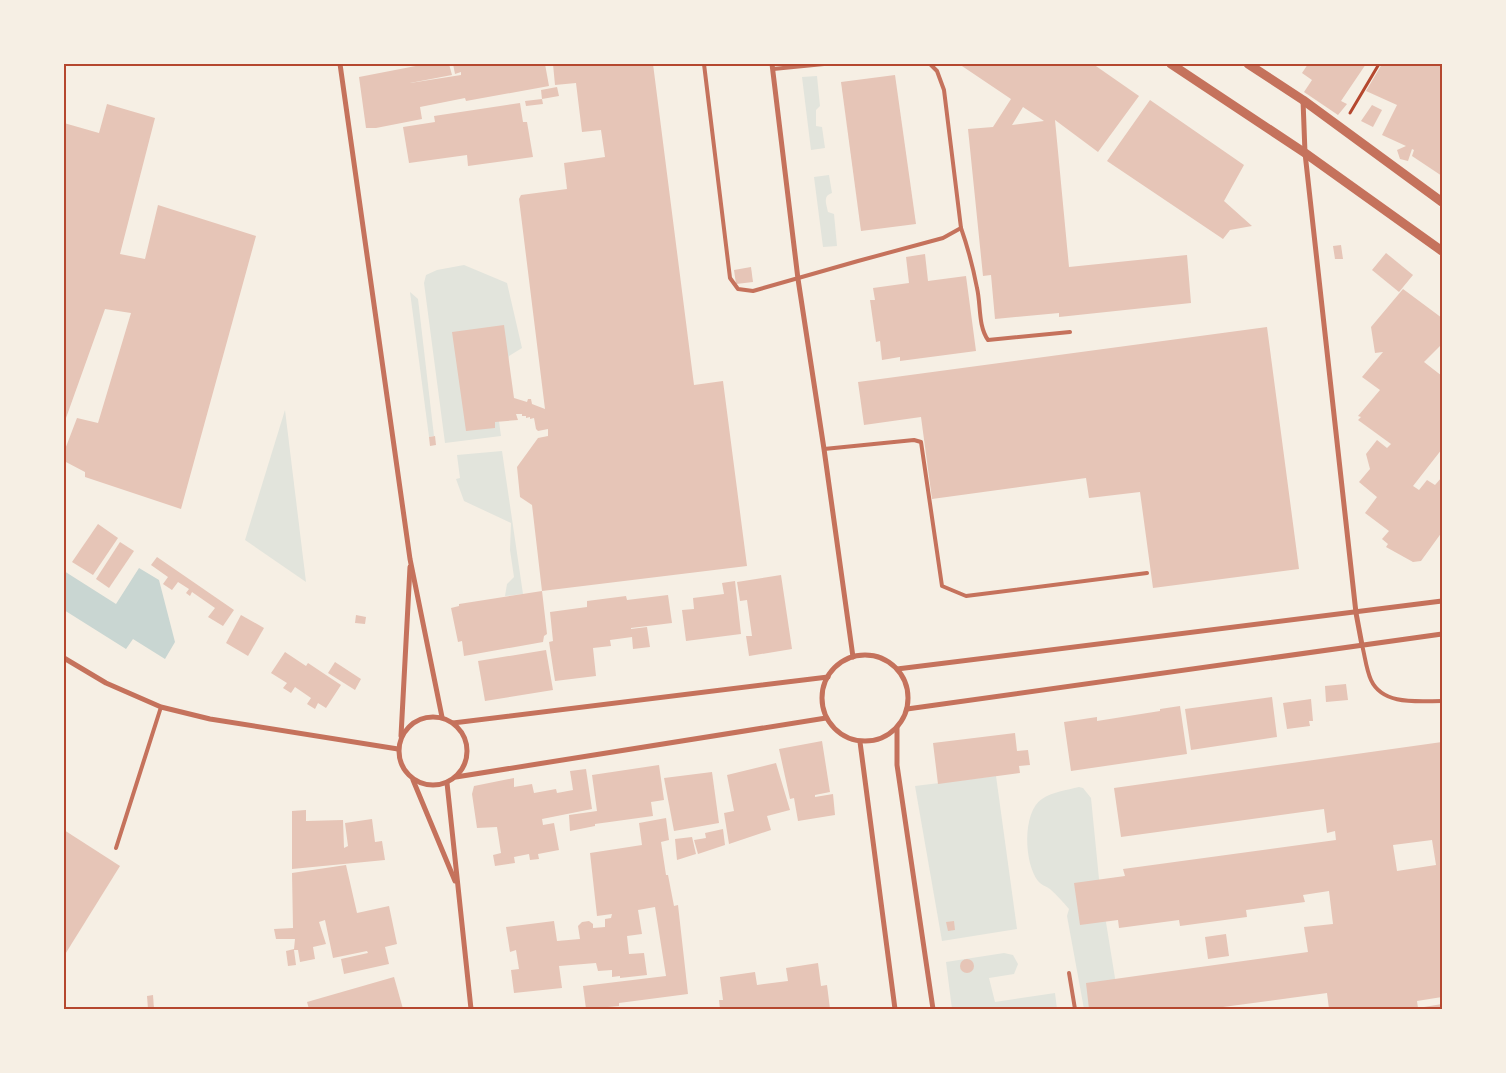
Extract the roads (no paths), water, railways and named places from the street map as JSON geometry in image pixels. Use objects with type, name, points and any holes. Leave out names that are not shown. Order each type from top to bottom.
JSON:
[{"type":"street","points":[[340,64],[410,559],[442,717]]},
{"type":"street","points":[[1171,64],[1306,153],[1442,251]]},
{"type":"street","points":[[1248,64],[1303,100],[1442,202]]},
{"type":"street","points":[[773,66],[798,279],[853,657]]},
{"type":"street","points":[[1303,100],[1306,153],[1356,613],[1362,645]]},
{"type":"street","points":[[401,736],[408,726],[430,716],[442,717],[453,723],[466,739],[468,749],[462,770],[447,783],[435,786],[423,785],[413,780],[404,771],[400,760],[398,749],[401,736],[410,559]]},
{"type":"street","points":[[897,669],[1442,601]]},
{"type":"street","points":[[907,709],[1442,634]]},
{"type":"street","points":[[862,655],[881,658],[897,669],[902,676],[907,692],[907,709],[897,728],[884,738],[860,742],[852,740],[837,731],[826,718],[822,693],[828,677],[838,664],[862,655]]},
{"type":"street","points":[[64,658],[106,683],[161,707],[210,719],[398,749]]},
{"type":"street","points":[[453,723],[828,677]]},
{"type":"street","points":[[456,777],[826,718]]},
{"type":"street","points":[[897,728],[897,765],[933,1009]]},
{"type":"street","points":[[860,742],[895,1009]]},
{"type":"street","points":[[413,780],[457,886]]},
{"type":"street","points":[[447,783],[472,1009]]},
{"type":"lane","points":[[704,64],[730,278],[738,289],[754,291],[773,284],[798,279],[943,238],[961,228]]},
{"type":"lane","points":[[773,66],[824,64]]},
{"type":"lane","points":[[930,64],[937,71],[944,90],[961,228],[969,250],[978,289],[984,334],[988,340],[1070,332]]},
{"type":"lane","points":[[824,449],[914,440],[921,442],[942,586],[960,594],[966,596],[1147,573]]},
{"type":"lane","points":[[1362,645],[1371,681],[1381,693],[1399,700],[1442,701]]},
{"type":"lane","points":[[116,848],[161,707]]},
{"type":"lane","points":[[1069,973],[1075,1009]]}]
